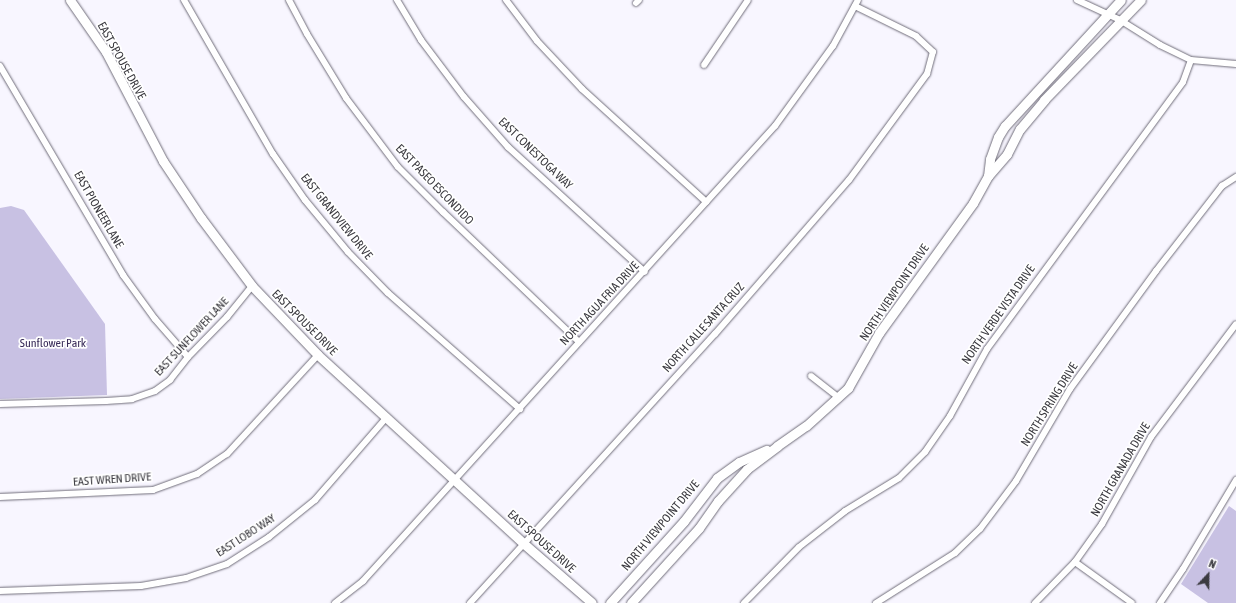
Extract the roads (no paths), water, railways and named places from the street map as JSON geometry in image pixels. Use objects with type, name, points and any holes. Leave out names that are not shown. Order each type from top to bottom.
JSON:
[{"type":"main road","name":"EAST SPOUSE DRIVE","points":[[70,0],[106,52],[163,161],[201,218],[252,286],[318,355],[523,544],[592,603]]},
{"type":"main road","name":"NORTH VIEWPOINT DRIVE","points":[[988,176],[990,159],[998,137],[1005,126],[1122,0]]},
{"type":"main road","name":"NORTH VIEWPOINT DRIVE","points":[[631,603],[699,528],[718,501],[747,469],[806,426],[839,398],[851,383],[887,321],[973,203],[988,176],[1007,154],[1020,129],[1044,100],[1141,0]]},
{"type":"main road","name":"NORTH VIEWPOINT DRIVE","points":[[610,603],[684,521],[717,478],[740,462],[777,446]]},
{"type":"street","name":"EAST GRANDVIEW DRIVE","points":[[184,0],[273,154],[305,200],[348,252],[388,294],[520,409]]},
{"type":"street","name":"EAST PASEO ESCONDIDO","points":[[289,0],[307,34],[346,98],[398,167],[579,342]]},
{"type":"street","name":"EAST CONESTOGA WAY","points":[[397,0],[421,40],[459,91],[508,147],[645,272]]},
{"type":"street","points":[[506,0],[538,41],[582,89],[706,202]]},
{"type":"street","points":[[704,65],[748,0]]},
{"type":"street","name":"NORTH AGUA FRIA DRIVE","points":[[335,603],[363,581],[579,342],[645,272],[775,126],[828,53],[858,0]]},
{"type":"street","points":[[1077,0],[1120,20],[1160,45],[1191,60],[1236,64]]},
{"type":"street","name":"NORTH CALLE SANTA CRUZ","points":[[470,603],[715,334],[849,180],[927,74],[933,52],[916,36],[855,6]]},
{"type":"street","name":"NORTH VERDE VISTA DRIVE","points":[[744,603],[799,547],[845,511],[899,478],[925,452],[950,416],[987,349],[1183,82],[1191,60]]},
{"type":"street","name":"EAST PIONEER LANE","points":[[0,66],[123,275],[156,319],[188,357]]},
{"type":"street","name":"NORTH SPRING DRIVE","points":[[876,603],[955,553],[980,529],[1016,481],[1070,389],[1138,296],[1222,186],[1236,178]]},
{"type":"street","name":"EAST SUNFLOWER LANE","points":[[0,404],[106,401],[132,398],[155,391],[170,380],[188,357],[227,317],[252,286]]},
{"type":"street","name":"NORTH GRANADA DRIVE","points":[[1035,603],[1075,562],[1102,524],[1151,437],[1236,324]]},
{"type":"street","name":"EAST WREN DRIVE","points":[[0,497],[153,490],[197,474],[227,454],[318,355]]},
{"type":"street","points":[[811,376],[839,398]]},
{"type":"street","name":"EAST LOBO WAY","points":[[0,591],[141,586],[186,578],[227,564],[269,537],[315,500],[387,417]]},
{"type":"street","points":[[1160,603],[1183,569],[1236,480]]},
{"type":"street","points":[[1075,562],[1132,603]]},
{"type":"park label","name":"Sunflower Park","points":[[53,344]]}]
